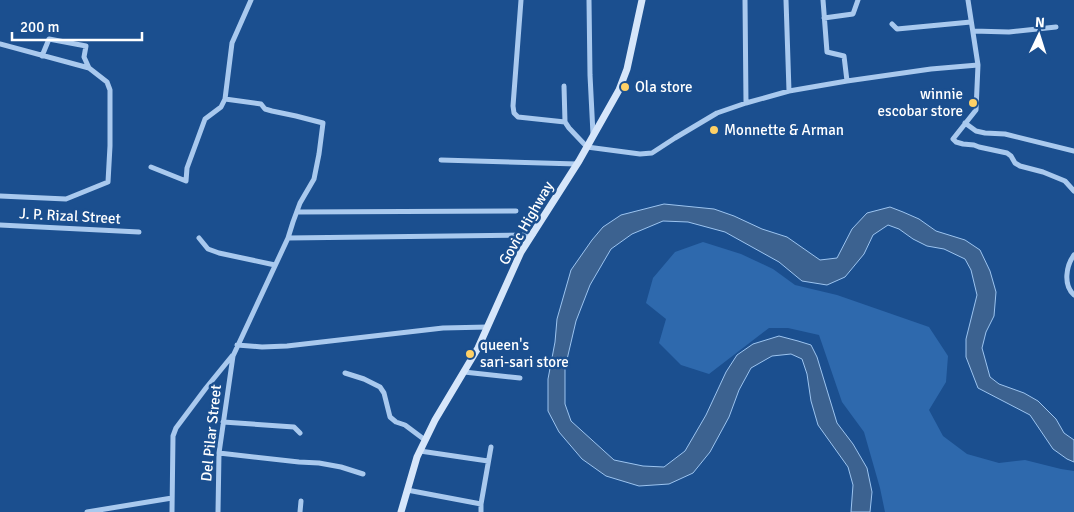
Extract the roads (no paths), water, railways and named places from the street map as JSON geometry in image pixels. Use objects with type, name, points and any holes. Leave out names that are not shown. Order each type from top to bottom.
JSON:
[{"type":"main road","name":"Govic Highway","points":[[401,512],[417,457],[478,348],[521,252],[594,136],[619,90],[627,69],[642,0]]},
{"type":"street","points":[[151,167],[186,181],[187,168],[205,119],[221,107],[225,99],[232,43],[251,0]]},
{"type":"street","points":[[521,0],[514,114],[518,117],[565,122]]},
{"type":"street","points":[[589,0],[590,75],[594,136]]},
{"type":"street","points":[[745,0],[746,104]]},
{"type":"street","points":[[786,0],[789,91]]},
{"type":"street","points":[[823,0],[827,52],[844,56],[847,81]]},
{"type":"street","points":[[824,18],[853,14],[858,0]]},
{"type":"street","points":[[968,0],[978,65],[976,110],[953,138],[956,142],[963,144],[1007,153],[1020,166],[1043,172],[1065,181],[1074,190]]},
{"type":"street","points":[[892,24],[897,29],[972,22]]},
{"type":"street","points":[[973,31],[1010,32],[1056,27]]},
{"type":"street","points":[[42,56],[49,39],[86,46],[84,57],[89,68]]},
{"type":"street","points":[[0,44],[89,68],[107,82],[110,90],[108,182],[66,199],[0,196]]},
{"type":"street","points":[[564,86],[565,122],[587,147],[640,154],[652,153],[718,113],[789,91],[931,69],[978,65]]},
{"type":"street","points":[[172,512],[173,436],[176,428],[233,356],[288,238],[297,212],[314,180],[320,154],[323,124],[272,111],[264,108],[261,104],[225,99]]},
{"type":"street","points":[[965,123],[976,131],[1005,134],[1074,151]]},
{"type":"street","points":[[441,160],[577,164]]},
{"type":"street","points":[[297,212],[516,210]]},
{"type":"street","name":"J. P. Rizal Street","points":[[0,225],[138,232]]},
{"type":"street","points":[[288,238],[533,235]]},
{"type":"street","points":[[199,238],[208,249],[219,253],[275,265]]},
{"type":"street","points":[[1074,254],[1068,264],[1067,278],[1068,286],[1074,295]]},
{"type":"street","points":[[237,345],[287,346],[443,328],[488,327]]},
{"type":"street","name":"Del Pilar Street","points":[[218,512],[219,453],[233,356]]},
{"type":"street","points":[[464,372],[520,378]]},
{"type":"street","points":[[345,373],[380,387],[384,393],[390,417],[396,422],[405,425],[425,440]]},
{"type":"street","points":[[223,422],[294,428],[300,433]]},
{"type":"street","points":[[481,512],[491,447]]},
{"type":"street","points":[[420,451],[488,460]]},
{"type":"street","points":[[219,453],[318,463],[341,467],[363,474]]},
{"type":"street","points":[[407,490],[481,504]]},
{"type":"street","points":[[89,512],[172,498]]},
{"type":"street","points":[[300,512],[301,501]]},
{"type":"street","points":[[133,504],[133,512]]},
{"type":"place","name":"Ola store","points":[[625,87]]},
{"type":"place","name":"winnie escobar store","points":[[973,103]]},
{"type":"place","name":"Monnette & Arman","points":[[714,130]]},
{"type":"place","name":"queen's sari-sari store","points":[[470,354]]}]
